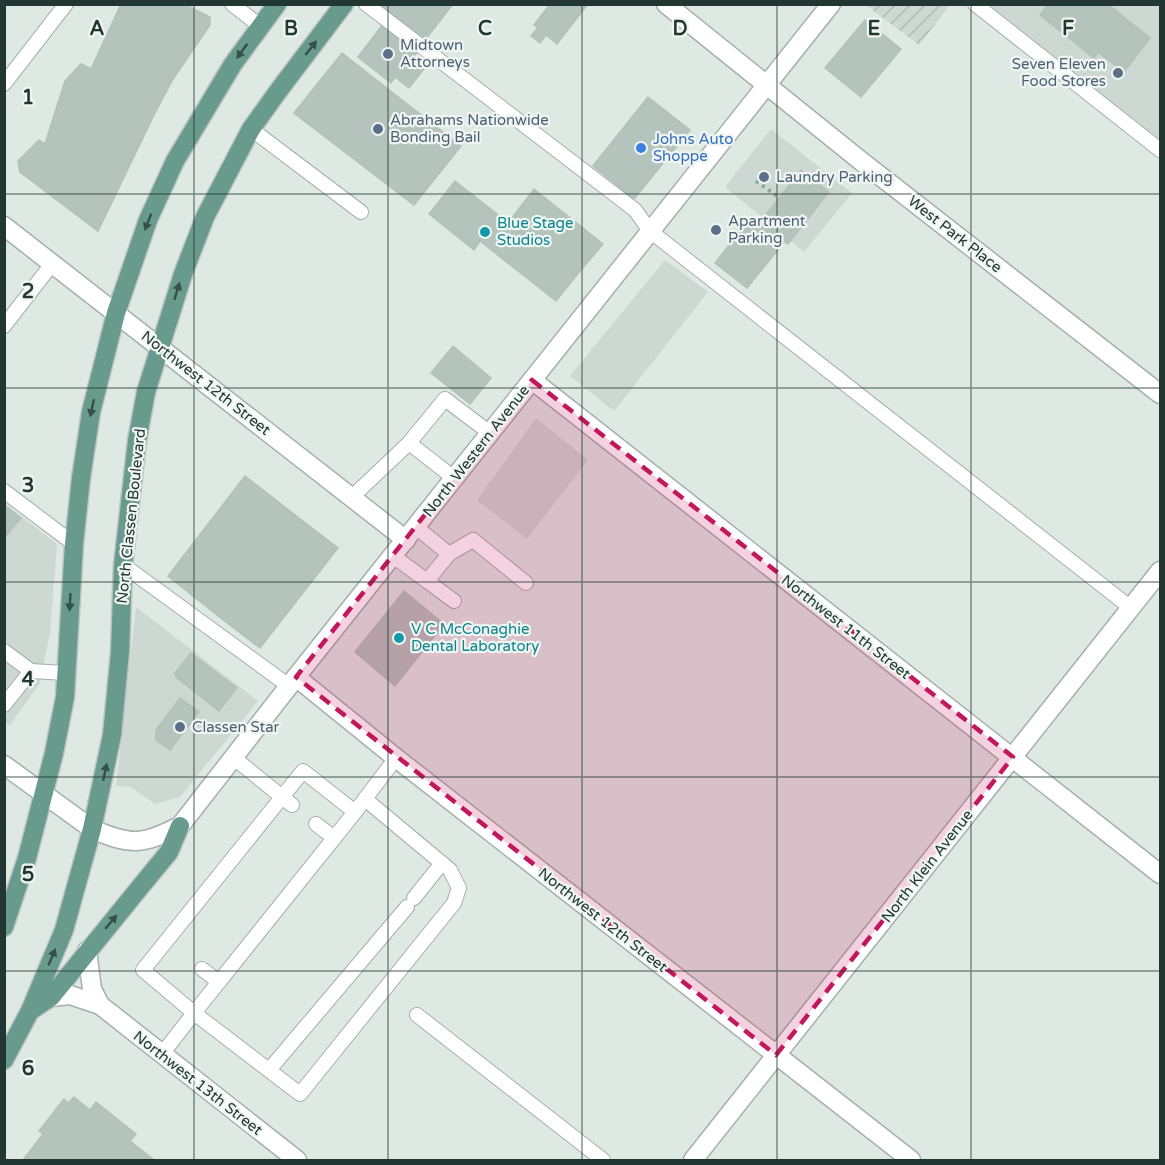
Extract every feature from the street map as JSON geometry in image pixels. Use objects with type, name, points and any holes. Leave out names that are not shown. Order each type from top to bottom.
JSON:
[{"type":"main road","points":[[4,927],[27,858],[44,795],[64,698],[74,544],[91,412],[116,313],[148,220],[175,161],[233,64],[277,4]]},
{"type":"main road","name":"North Classen Boulevard","points":[[4,1060],[30,1011],[64,930],[92,829],[112,735],[120,652],[123,565],[137,441],[146,392],[183,274],[205,217],[252,129],[344,4]]},
{"type":"main road","points":[[30,1011],[51,997],[169,852],[180,826]]},
{"type":"street","name":"West Park Place","points":[[666,4],[861,161],[1161,394]]},
{"type":"street","name":"North Western Avenue","points":[[92,829],[121,841],[137,842],[160,836],[180,826],[831,4]]},
{"type":"street","name":"Northwest 12th Street","points":[[4,226],[352,497],[411,533]]},
{"type":"street","name":"Northwest 11th Street","points":[[532,380],[1161,874]]},
{"type":"street","name":"North Klein Avenue","points":[[693,1161],[1161,571]]},
{"type":"street","name":"Northwest 12th Street","points":[[293,682],[396,758],[910,1161]]},
{"type":"street","points":[[4,765],[92,829]]},
{"type":"street","points":[[87,951],[92,989],[100,1005]]},
{"type":"street","name":"Northwest 13th Street","points":[[51,997],[70,995],[100,1005],[297,1161]]},
{"type":"lane","points":[[4,84],[66,4]]},
{"type":"lane","points":[[232,4],[260,26]]},
{"type":"lane","points":[[366,4],[635,210],[650,231],[1131,608]]},
{"type":"lane","points":[[975,4],[1161,150]]},
{"type":"lane","points":[[252,129],[361,212]]},
{"type":"lane","points":[[4,326],[52,264]]},
{"type":"lane","points":[[352,497],[409,443],[445,399],[490,433]]},
{"type":"lane","points":[[409,443],[454,478]]},
{"type":"lane","points":[[4,491],[74,544]]},
{"type":"lane","points":[[411,533],[448,554]]},
{"type":"lane","points":[[427,581],[448,554],[473,540],[526,583]]},
{"type":"lane","points":[[393,556],[454,602]]},
{"type":"lane","points":[[123,565],[293,682]]},
{"type":"lane","points":[[4,651],[31,671],[66,673]]},
{"type":"lane","points":[[4,705],[31,671]]},
{"type":"lane","points":[[234,758],[287,801]]},
{"type":"lane","points":[[162,1054],[396,758]]},
{"type":"lane","points":[[355,812],[303,771],[287,801],[195,917],[172,945],[143,970],[194,1013],[300,1094],[454,903],[459,888],[450,870],[365,799]]},
{"type":"lane","points":[[316,824],[334,838]]},
{"type":"lane","points":[[269,1070],[442,863]]},
{"type":"lane","points":[[202,969],[219,982]]},
{"type":"lane","points":[[417,1015],[603,1161]]},
{"type":"path","points":[[814,180],[819,173]]},
{"type":"path","points":[[756,181],[780,198]]},
{"type":"highlighted area","points":[[532,380],[1013,757],[776,1055],[296,677]]},
{"type":"shaded area","points":[[949,4],[950,5],[919,45],[866,5]]},
{"type":"shaded area","name":"Seven Eleven Food Stores","points":[[989,5],[1160,5],[1160,141]]},
{"type":"shaded area","points":[[771,129],[852,193],[804,252],[725,187]]},
{"type":"shaded area","points":[[665,260],[708,292],[614,411],[570,376]]},
{"type":"shaded area","points":[[536,418],[588,460],[527,539],[477,500]]},
{"type":"shaded area","points":[[4,503],[57,544],[50,633],[40,683],[10,725],[4,721]]},
{"type":"shaded area","name":"Classen Star","points":[[136,607],[258,701],[180,797],[155,804],[131,787],[116,786]]},
{"type":"building","points":[[121,4],[184,4],[210,17],[210,25],[173,79],[98,231],[20,172],[18,161],[39,140],[45,144],[65,81],[81,64],[91,69]]},
{"type":"building","points":[[384,4],[453,4],[425,40],[382,7]]},
{"type":"building","points":[[550,4],[588,4],[557,44],[546,35],[540,43],[531,36],[538,28],[534,25]]},
{"type":"building","points":[[1048,4],[1108,4],[1125,18],[1094,58],[1040,15]]},
{"type":"building","points":[[1125,18],[1150,38],[1124,72],[1098,52]]},
{"type":"building","points":[[865,20],[901,49],[861,97],[825,68]]},
{"type":"building","name":"Midtown Attorneys","points":[[383,24],[418,51],[414,56],[426,66],[409,88],[395,77],[391,83],[358,57]]},
{"type":"building","name":"Abrahams Nationwide Bonding Bail","points":[[342,53],[461,146],[414,205],[294,113]]},
{"type":"building","name":"Johns Auto Shoppe","points":[[648,97],[690,130],[634,199],[593,166]]},
{"type":"building","points":[[801,170],[829,192],[788,244],[760,222]]},
{"type":"building","name":"Blue Stage Studios","points":[[455,181],[576,276],[556,301],[480,241],[474,250],[429,214]]},
{"type":"building","points":[[534,189],[603,244],[576,276],[508,223]]},
{"type":"building","points":[[752,216],[785,241],[747,288],[715,263]]},
{"type":"building","points":[[453,346],[491,378],[470,404],[431,373]]},
{"type":"building","points":[[245,476],[295,515],[217,615],[168,576]]},
{"type":"building","points":[[4,505],[21,518],[4,538]]},
{"type":"building","points":[[295,515],[338,548],[260,648],[217,615]]},
{"type":"building","name":"V C McConaghie Dental Laboratory","points":[[404,591],[444,624],[395,686],[355,652]]},
{"type":"building","points":[[191,653],[237,688],[219,711],[176,677],[175,673]]},
{"type":"building","points":[[180,698],[199,712],[170,750],[156,740],[156,730]]},
{"type":"building","points":[[74,1097],[90,1110],[96,1102],[136,1134],[130,1141],[154,1160],[23,1160],[43,1134],[39,1131],[64,1099],[68,1103]]},
{"type":"place","name":"Midtown Attorneys","points":[[388,54]]},
{"type":"place","name":"Seven Eleven Food Stores","points":[[1118,73]]},
{"type":"place","name":"Abrahams Nationwide Bonding Bail","points":[[378,129]]},
{"type":"place","name":"Johns Auto Shoppe","points":[[641,148]]},
{"type":"place","name":"Laundry Parking","points":[[764,177]]},
{"type":"place","name":"Apartment Parking","points":[[716,230]]},
{"type":"place","name":"Blue Stage Studios","points":[[485,232]]},
{"type":"place","name":"V C McConaghie Dental Laboratory","points":[[399,638]]},
{"type":"place","name":"Classen Star","points":[[180,727]]}]
